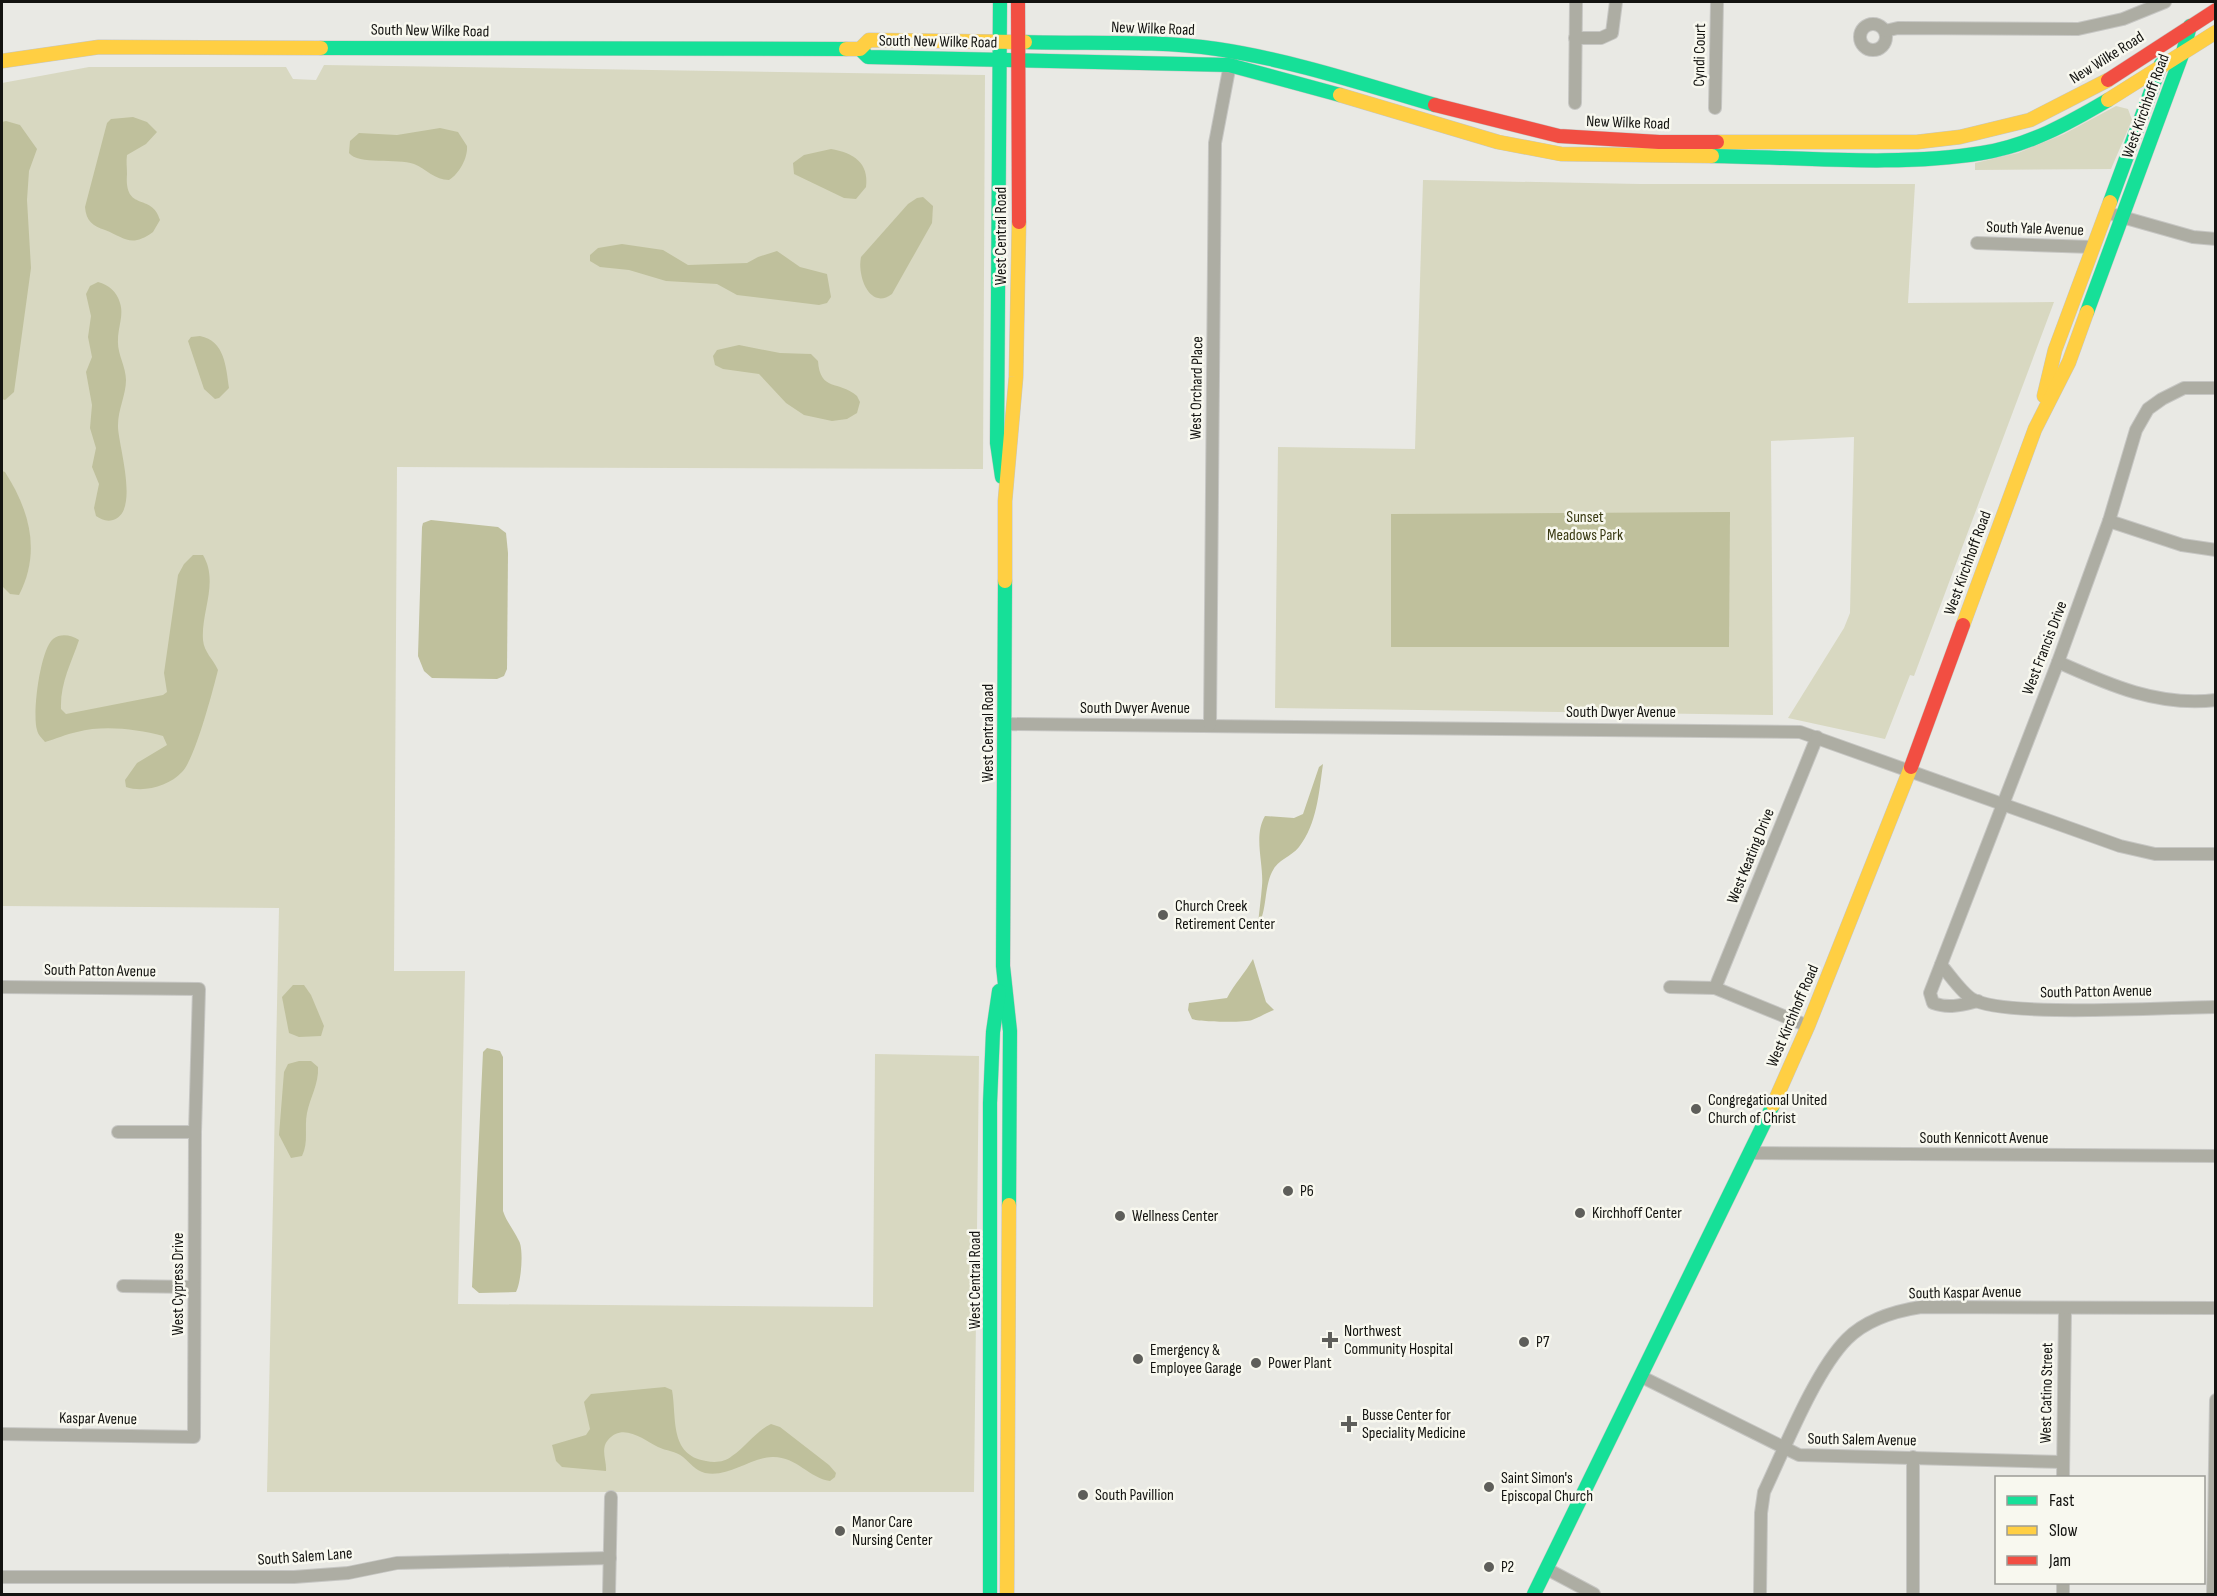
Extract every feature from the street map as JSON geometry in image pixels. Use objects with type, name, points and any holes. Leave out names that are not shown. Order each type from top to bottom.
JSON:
[{"type":"main road","name":"West Central Road","points":[[1000,2],[997,433],[1005,501],[1003,966],[1010,1031],[1007,1594]]},
{"type":"main road","name":"West Central Road","points":[[1005,501],[1012,448],[1017,315],[1018,2]]},
{"type":"main road","name":"New Wilke Road","points":[[1018,60],[1231,59],[1295,65],[1502,124],[1559,136],[1659,142],[1917,142],[1957,139],[2030,120],[2066,102],[2216,10]]},
{"type":"main road","name":"West Kirchhoff Road","points":[[1534,1594],[1752,1153],[1808,1026],[1910,770],[2036,429],[2069,362],[2124,219],[2190,26]]},
{"type":"main road","name":"New Wilke Road","points":[[1018,43],[1181,45],[1498,142],[1561,154],[1911,159],[1983,153],[2027,141],[2070,122],[2216,32]]},
{"type":"main road","name":"West Kirchhoff Road","points":[[2036,429],[2055,350],[2170,38]]},
{"type":"main road","name":"South New Wilke Road","points":[[2,61],[99,47],[779,51],[860,49],[869,40],[1018,43]]},
{"type":"main road","name":"South New Wilke Road","points":[[860,49],[868,57],[1018,60]]},
{"type":"main road","points":[[2106,101],[2126,99],[2132,102],[2138,123]]},
{"type":"main road","name":"West Central Road","points":[[990,1594],[990,1103],[993,1032],[1003,966]]},
{"type":"street","points":[[1575,103],[1576,2]]},
{"type":"street","points":[[1575,38],[1601,38],[1612,33],[1616,2]]},
{"type":"street","name":"Cyndi Court","points":[[1715,108],[1717,2]]},
{"type":"street","points":[[1885,31],[1898,28],[2078,29],[2123,19],[2164,2]]},
{"type":"street","name":"West Orchard Place","points":[[1210,725],[1215,143],[1231,59]]},
{"type":"street","name":"South Yale Avenue","points":[[2106,212],[2193,237],[2215,238]]},
{"type":"street","name":"South Yale Avenue","points":[[1977,243],[2092,247]]},
{"type":"street","name":"West Francis Drive","points":[[1941,965],[2058,662],[2109,521],[2136,430],[2148,409],[2184,388],[2216,388]]},
{"type":"street","points":[[2109,521],[2182,545],[2216,550]]},
{"type":"street","points":[[2058,662],[2119,689],[2151,698],[2195,702],[2216,700]]},
{"type":"street","name":"South Dwyer Avenue","points":[[1005,724],[1787,730],[1817,737],[2120,846],[2155,854],[2216,854]]},
{"type":"street","name":"West Keating Drive","points":[[1715,988],[1817,737]]},
{"type":"street","name":"South Patton Avenue","points":[[1978,1001],[1955,1007],[1933,1003],[1930,993],[1941,965],[1972,999],[1978,1001],[1993,1006],[2025,1009],[2216,1007]]},
{"type":"street","name":"South Patton Avenue","points":[[2,987],[199,989]]},
{"type":"street","points":[[1670,987],[1715,988],[1808,1026]]},
{"type":"street","name":"West Cypress Drive","points":[[194,1437],[195,1132],[199,989]]},
{"type":"street","points":[[118,1132],[195,1132]]},
{"type":"street","name":"South Kennicott Avenue","points":[[1752,1153],[2216,1156]]},
{"type":"street","points":[[123,1286],[194,1287]]},
{"type":"street","name":"South Kaspar Avenue","points":[[1760,1594],[1762,1502],[1785,1447],[1828,1362],[1847,1338],[1866,1325],[1895,1311],[1921,1307],[2216,1308]]},
{"type":"street","name":"West Catino Street","points":[[2063,1476],[2065,1309]]},
{"type":"street","name":"South Salem Avenue","points":[[1642,1377],[1810,1457],[1913,1457],[2063,1462]]},
{"type":"street","points":[[2213,1594],[2216,1400]]},
{"type":"street","name":"Kaspar Avenue","points":[[2,1434],[194,1437]]},
{"type":"street","points":[[1912,1594],[1913,1457]]},
{"type":"street","points":[[609,1594],[611,1497]]},
{"type":"street","name":"South Salem Lane","points":[[2,1577],[294,1577],[348,1573],[397,1563],[610,1558]]},
{"type":"street","points":[[1547,1569],[1594,1594]]},
{"type":"green space","points":[[324,65],[985,75],[983,469],[397,467],[394,971],[465,971],[458,1304],[873,1307],[875,1054],[979,1056],[974,1492],[267,1492],[279,908],[2,906],[2,83],[89,67],[286,67],[293,79],[316,80]]},
{"type":"green space","points":[[2116,106],[2128,109],[2132,120],[2111,169],[1975,170],[1975,163],[2018,153],[2064,134]]},
{"type":"green space","name":"Sunset Meadows Park","points":[[1423,180],[1640,184],[1915,184],[1908,303],[2054,302],[1914,676],[1910,675],[1885,739],[1788,718],[1844,628],[1850,613],[1854,437],[1771,441],[1773,715],[1275,708],[1278,447],[1415,449]]},
{"type":"shaded area","points":[[133,117],[147,122],[157,132],[146,144],[127,155],[127,186],[130,194],[151,206],[160,220],[153,232],[133,241],[94,225],[87,216],[85,207],[107,123],[111,119]]},
{"type":"shaded area","points":[[2,122],[20,125],[37,149],[29,171],[27,200],[31,268],[14,392],[5,400],[2,399]]},
{"type":"shaded area","points":[[440,128],[458,132],[467,146],[462,165],[449,180],[444,180],[407,162],[361,159],[349,153],[350,141],[359,133],[397,135]]},
{"type":"shaded area","points":[[831,149],[853,156],[865,171],[866,187],[856,199],[844,198],[794,174],[793,163],[804,155]]},
{"type":"shaded area","points":[[923,197],[933,206],[932,223],[892,294],[884,298],[877,298],[866,289],[861,273],[861,257],[908,204]]},
{"type":"shaded area","points":[[622,244],[663,250],[688,265],[747,263],[777,251],[800,267],[827,274],[831,297],[827,303],[819,305],[737,295],[717,284],[666,281],[629,270],[600,267],[590,261],[590,255],[598,248]]},
{"type":"shaded area","points":[[98,282],[112,290],[120,303],[118,345],[126,380],[118,425],[127,491],[121,514],[108,521],[96,516],[94,508],[99,484],[92,467],[96,448],[90,428],[92,405],[86,372],[92,357],[88,337],[91,316],[86,294],[90,286]]},
{"type":"shaded area","points":[[200,336],[215,343],[223,356],[229,388],[219,398],[215,399],[204,389],[188,341],[191,337]]},
{"type":"shaded area","points":[[739,345],[780,353],[811,354],[818,361],[822,377],[826,381],[857,396],[860,402],[857,413],[847,419],[832,421],[804,415],[786,403],[759,374],[723,369],[715,365],[713,356],[717,350]]},
{"type":"shaded area","points":[[2,471],[5,472],[21,502],[30,532],[30,563],[19,595],[10,594],[2,586]]},
{"type":"shaded area","points":[[1730,512],[1729,647],[1391,647],[1391,514]]},
{"type":"shaded area","points":[[431,520],[498,527],[506,533],[508,553],[507,669],[504,676],[497,679],[432,678],[424,671],[418,656],[422,527],[423,523]]},
{"type":"shaded area","points":[[193,555],[203,555],[208,565],[210,586],[203,640],[218,670],[198,739],[182,772],[177,777],[156,787],[133,789],[126,787],[125,780],[137,763],[167,745],[163,736],[142,731],[109,728],[73,733],[45,742],[39,735],[36,722],[38,683],[44,656],[48,645],[56,637],[66,635],[79,640],[62,691],[61,709],[66,714],[163,695],[167,692],[164,673],[178,575]]},
{"type":"shaded area","points":[[1323,764],[1310,828],[1299,847],[1272,872],[1258,925],[1262,886],[1259,841],[1265,816],[1294,818],[1303,814],[1319,767]]},
{"type":"shaded area","points":[[1253,959],[1266,1002],[1274,1010],[1248,1021],[1192,1019],[1188,1010],[1189,1003],[1227,998]]},
{"type":"shaded area","points":[[293,985],[304,985],[311,995],[324,1026],[321,1036],[299,1037],[289,1033],[282,997]]},
{"type":"shaded area","points":[[487,1048],[500,1051],[503,1057],[503,1211],[521,1245],[521,1266],[516,1292],[479,1293],[472,1287],[483,1052]]},
{"type":"shaded area","points":[[311,1061],[318,1067],[318,1073],[307,1113],[304,1151],[302,1156],[291,1158],[279,1135],[284,1072],[288,1064]]},
{"type":"shaded area","points":[[665,1387],[672,1390],[675,1423],[680,1443],[694,1457],[713,1462],[726,1460],[771,1424],[780,1427],[829,1465],[836,1473],[835,1477],[830,1481],[822,1479],[795,1463],[772,1457],[722,1473],[705,1473],[677,1453],[627,1432],[614,1435],[608,1440],[604,1451],[606,1471],[562,1467],[556,1461],[552,1445],[586,1435],[590,1429],[584,1402],[591,1394]]},
{"type":"traffic: fast","points":[[1000,2],[997,443],[1002,477]]},
{"type":"traffic: fast","points":[[2087,312],[2183,52],[2190,26]]},
{"type":"traffic: fast","points":[[1025,42],[1145,43],[1217,49],[1300,66],[1435,105]]},
{"type":"traffic: fast","points":[[321,48],[846,49]]},
{"type":"traffic: fast","points":[[860,49],[868,57],[1229,65],[1340,95]]},
{"type":"traffic: fast","points":[[2110,202],[2161,64]]},
{"type":"traffic: fast","points":[[1712,156],[1916,160],[1982,153],[2032,139],[2108,100]]},
{"type":"traffic: fast","points":[[1005,581],[1003,966],[1010,1031],[1009,1205]]},
{"type":"traffic: fast","points":[[990,1594],[990,1103],[993,1032],[999,991]]},
{"type":"traffic: fast","points":[[1534,1594],[1773,1105]]},
{"type":"traffic: slow","points":[[2108,100],[2216,32]]},
{"type":"traffic: slow","points":[[846,49],[860,49],[869,40],[1025,42]]},
{"type":"traffic: slow","points":[[2,61],[99,47],[321,48]]},
{"type":"traffic: slow","points":[[1717,142],[1917,142],[1960,137],[2030,120],[2108,80]]},
{"type":"traffic: slow","points":[[1340,95],[1498,142],[1561,154],[1712,156]]},
{"type":"traffic: slow","points":[[2044,396],[2055,350],[2110,202]]},
{"type":"traffic: slow","points":[[1005,581],[1005,501],[1016,377],[1019,222]]},
{"type":"traffic: slow","points":[[1963,625],[2035,429],[2069,362],[2087,312]]},
{"type":"traffic: slow","points":[[1773,1105],[1808,1026],[1911,767]]},
{"type":"traffic: slow","points":[[1007,1594],[1009,1205]]},
{"type":"traffic: jam","points":[[1018,2],[1019,222]]},
{"type":"traffic: jam","points":[[2108,80],[2216,10]]},
{"type":"traffic: jam","points":[[1435,105],[1559,136],[1659,142],[1717,142]]},
{"type":"traffic: jam","points":[[1911,767],[1963,625]]},
{"type":"place","name":"Church Creek Retirement Center","points":[[1163,915]]},
{"type":"place","name":"Congregational United Church of Christ","points":[[1696,1109]]},
{"type":"place","name":"P6","points":[[1288,1191]]},
{"type":"place","name":"Kirchhoff Center","points":[[1580,1213]]},
{"type":"place","name":"Wellness Center","points":[[1120,1216]]},
{"type":"place","name":"Northwest Community Hospital","points":[[1330,1340]]},
{"type":"place","name":"P7","points":[[1524,1342]]},
{"type":"place","name":"Emergency & Employee Garage","points":[[1138,1359]]},
{"type":"place","name":"Power Plant","points":[[1256,1363]]},
{"type":"place","name":"Busse Center for Speciality Medicine","points":[[1349,1424]]},
{"type":"place","name":"Saint Simon's Episcopal Church","points":[[1489,1487]]},
{"type":"place","name":"South Pavillion","points":[[1083,1495]]},
{"type":"place","name":"Manor Care Nursing Center","points":[[840,1531]]},
{"type":"place","name":"P2","points":[[1489,1567]]}]
